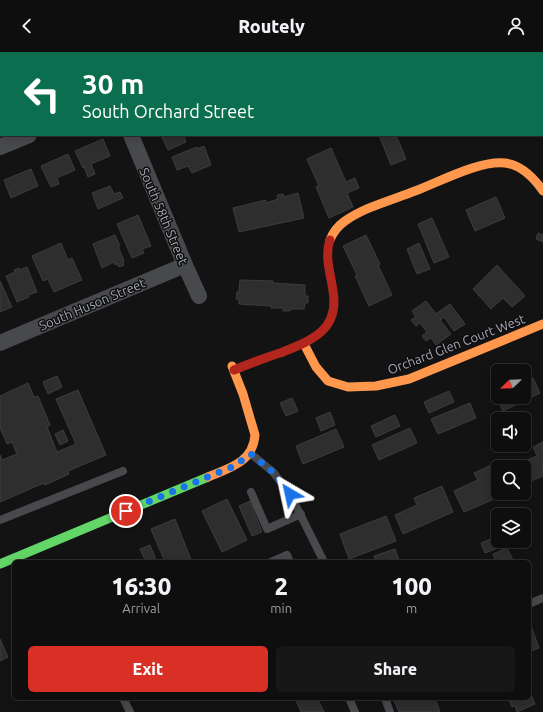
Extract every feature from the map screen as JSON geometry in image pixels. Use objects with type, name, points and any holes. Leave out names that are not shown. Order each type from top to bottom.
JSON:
[{"type":"street","points":[[0,147],[27,136]]},
{"type":"street","name":"South 58th Street","points":[[131,136],[199,296]]},
{"type":"street","points":[[0,564],[234,466],[251,454],[255,442],[255,435],[249,412],[233,368],[304,344],[324,330],[331,318],[334,297],[328,258],[328,246],[334,232],[345,221],[410,193],[487,164],[504,163],[515,166],[534,179],[543,191]]},
{"type":"street","name":"South Huson Street","points":[[0,343],[185,265]]},
{"type":"street","name":"Orchard Glen Court West","points":[[304,344],[316,367],[328,381],[348,387],[376,386],[409,379],[543,324]]},
{"type":"lane","points":[[251,454],[278,478],[290,494],[323,560]]},
{"type":"lane","points":[[0,520],[123,470]]},
{"type":"lane","points":[[251,492],[267,529],[301,514]]},
{"type":"lane","points":[[276,560],[287,555],[289,560]]},
{"type":"lane","points":[[531,603],[543,598]]},
{"type":"lane","points":[[124,700],[130,712]]},
{"type":"lane","points":[[350,700],[355,712]]},
{"type":"lane","points":[[386,700],[390,712]]},
{"type":"building","points":[[161,136],[183,136],[186,142],[168,150]]},
{"type":"building","points":[[379,136],[396,136],[406,159],[391,165]]},
{"type":"building","points":[[103,139],[110,156],[91,164],[95,174],[88,177],[75,151]]},
{"type":"building","points":[[204,146],[211,165],[192,173],[188,166],[177,170],[172,157],[197,147],[197,149]]},
{"type":"building","points":[[331,148],[346,182],[355,178],[359,188],[347,193],[353,207],[329,218],[316,187],[319,186],[307,159]]},
{"type":"building","points":[[68,154],[75,170],[57,178],[59,184],[51,187],[41,166]]},
{"type":"building","points":[[31,169],[38,186],[11,198],[4,180]]},
{"type":"building","points":[[110,186],[114,194],[120,192],[123,198],[98,209],[92,193]]},
{"type":"building","points":[[298,193],[304,218],[239,232],[233,208],[266,200],[266,203],[278,199],[277,195],[283,194],[284,197]]},
{"type":"building","points":[[496,197],[505,218],[475,231],[466,210]]},
{"type":"building","points":[[138,215],[151,246],[142,249],[144,253],[132,258],[117,224]]},
{"type":"building","points":[[432,218],[449,257],[434,263],[418,224]]},
{"type":"building","points":[[538,233],[543,235],[543,242],[536,239]]},
{"type":"building","points":[[115,235],[120,246],[118,246],[124,261],[124,265],[119,267],[117,264],[115,265],[114,262],[102,268],[93,244]]},
{"type":"building","points":[[366,235],[380,264],[378,265],[392,295],[369,306],[355,276],[357,275],[343,246]]},
{"type":"building","points":[[61,243],[68,260],[72,258],[82,280],[54,292],[48,279],[43,281],[32,256]]},
{"type":"building","points":[[419,243],[430,269],[417,274],[407,249]]},
{"type":"building","points":[[497,265],[525,296],[512,307],[503,298],[491,309],[473,289]]},
{"type":"building","points":[[27,267],[37,292],[28,295],[29,297],[17,302],[6,276],[15,272],[14,270],[19,268],[20,270]]},
{"type":"building","points":[[240,280],[273,281],[273,283],[305,285],[305,296],[308,296],[308,303],[305,303],[304,309],[290,309],[290,311],[283,311],[283,308],[271,308],[271,306],[239,304],[239,299],[236,299],[237,292],[239,292]]},
{"type":"building","points":[[0,281],[12,307],[0,312]]},
{"type":"building","points":[[426,301],[436,314],[450,304],[465,324],[454,331],[444,317],[440,320],[451,334],[436,345],[431,338],[426,341],[422,336],[427,332],[420,323],[416,326],[411,320],[416,317],[412,311]]},
{"type":"building","points":[[57,376],[62,387],[48,394],[43,382]]},
{"type":"building","points":[[533,378],[540,393],[531,397],[531,379]]},
{"type":"building","points":[[28,383],[34,397],[38,396],[50,425],[47,427],[57,452],[76,444],[56,399],[78,390],[106,455],[68,471],[69,474],[45,485],[44,483],[0,502],[0,455],[2,460],[17,454],[12,442],[7,444],[0,428],[0,396]]},
{"type":"building","points":[[449,391],[454,402],[429,413],[424,402]]},
{"type":"building","points":[[292,398],[298,411],[286,416],[280,403]]},
{"type":"building","points":[[470,403],[476,418],[438,434],[431,419]]},
{"type":"building","points":[[499,404],[517,404],[503,411]]},
{"type":"building","points":[[330,412],[335,425],[321,431],[316,418]]},
{"type":"building","points":[[395,415],[400,426],[376,437],[371,426]]},
{"type":"building","points":[[410,428],[417,443],[379,460],[372,445]]},
{"type":"building","points":[[336,429],[344,447],[303,464],[296,446]]},
{"type":"building","points":[[63,430],[68,441],[60,445],[55,434]]},
{"type":"building","points":[[543,442],[543,476],[531,481],[531,460],[527,460],[537,456],[533,447]]},
{"type":"building","points":[[491,465],[492,500],[464,512],[454,491],[478,480],[474,473]]},
{"type":"building","points":[[442,486],[453,512],[403,534],[395,515],[417,505],[414,498]]},
{"type":"building","points":[[227,499],[247,540],[222,552],[202,511]]},
{"type":"building","points":[[250,501],[262,532],[252,536],[239,506]]},
{"type":"building","points":[[386,516],[396,541],[349,559],[340,534]]},
{"type":"building","points":[[175,519],[191,560],[164,560],[151,529]]},
{"type":"building","points":[[491,539],[491,548],[498,548],[485,553],[481,543]]},
{"type":"building","points":[[150,545],[156,560],[145,560],[140,549]]},
{"type":"building","points":[[507,548],[513,560],[495,560],[493,554]]},
{"type":"building","points":[[395,549],[399,560],[375,560],[374,556]]},
{"type":"building","points":[[531,626],[539,648],[531,651]]},
{"type":"building","points":[[0,639],[8,657],[0,661]]},
{"type":"building","points":[[531,695],[535,704],[517,712],[515,706],[512,707],[509,700],[531,700]]},
{"type":"building","points":[[296,700],[318,700],[324,712],[301,712]]},
{"type":"building","points":[[394,700],[436,700],[440,712],[399,712]]},
{"type":"traffic: fast","points":[[0,564],[208,477]]},
{"type":"traffic: slow","points":[[330,240],[340,225],[361,212],[460,172],[484,165],[505,163],[517,166],[532,177],[543,191]]},
{"type":"traffic: slow","points":[[304,344],[316,367],[328,381],[348,387],[376,386],[409,379],[543,324]]},
{"type":"traffic: slow","points":[[208,477],[232,467],[245,458],[250,452],[255,435],[243,394],[232,366]]},
{"type":"traffic: jam","points":[[234,370],[302,344],[312,339],[327,325],[332,316],[334,305],[328,266],[328,246],[330,240]]},
{"type":"route","points":[[126,511],[234,466],[251,454],[273,472],[290,494]]}]
